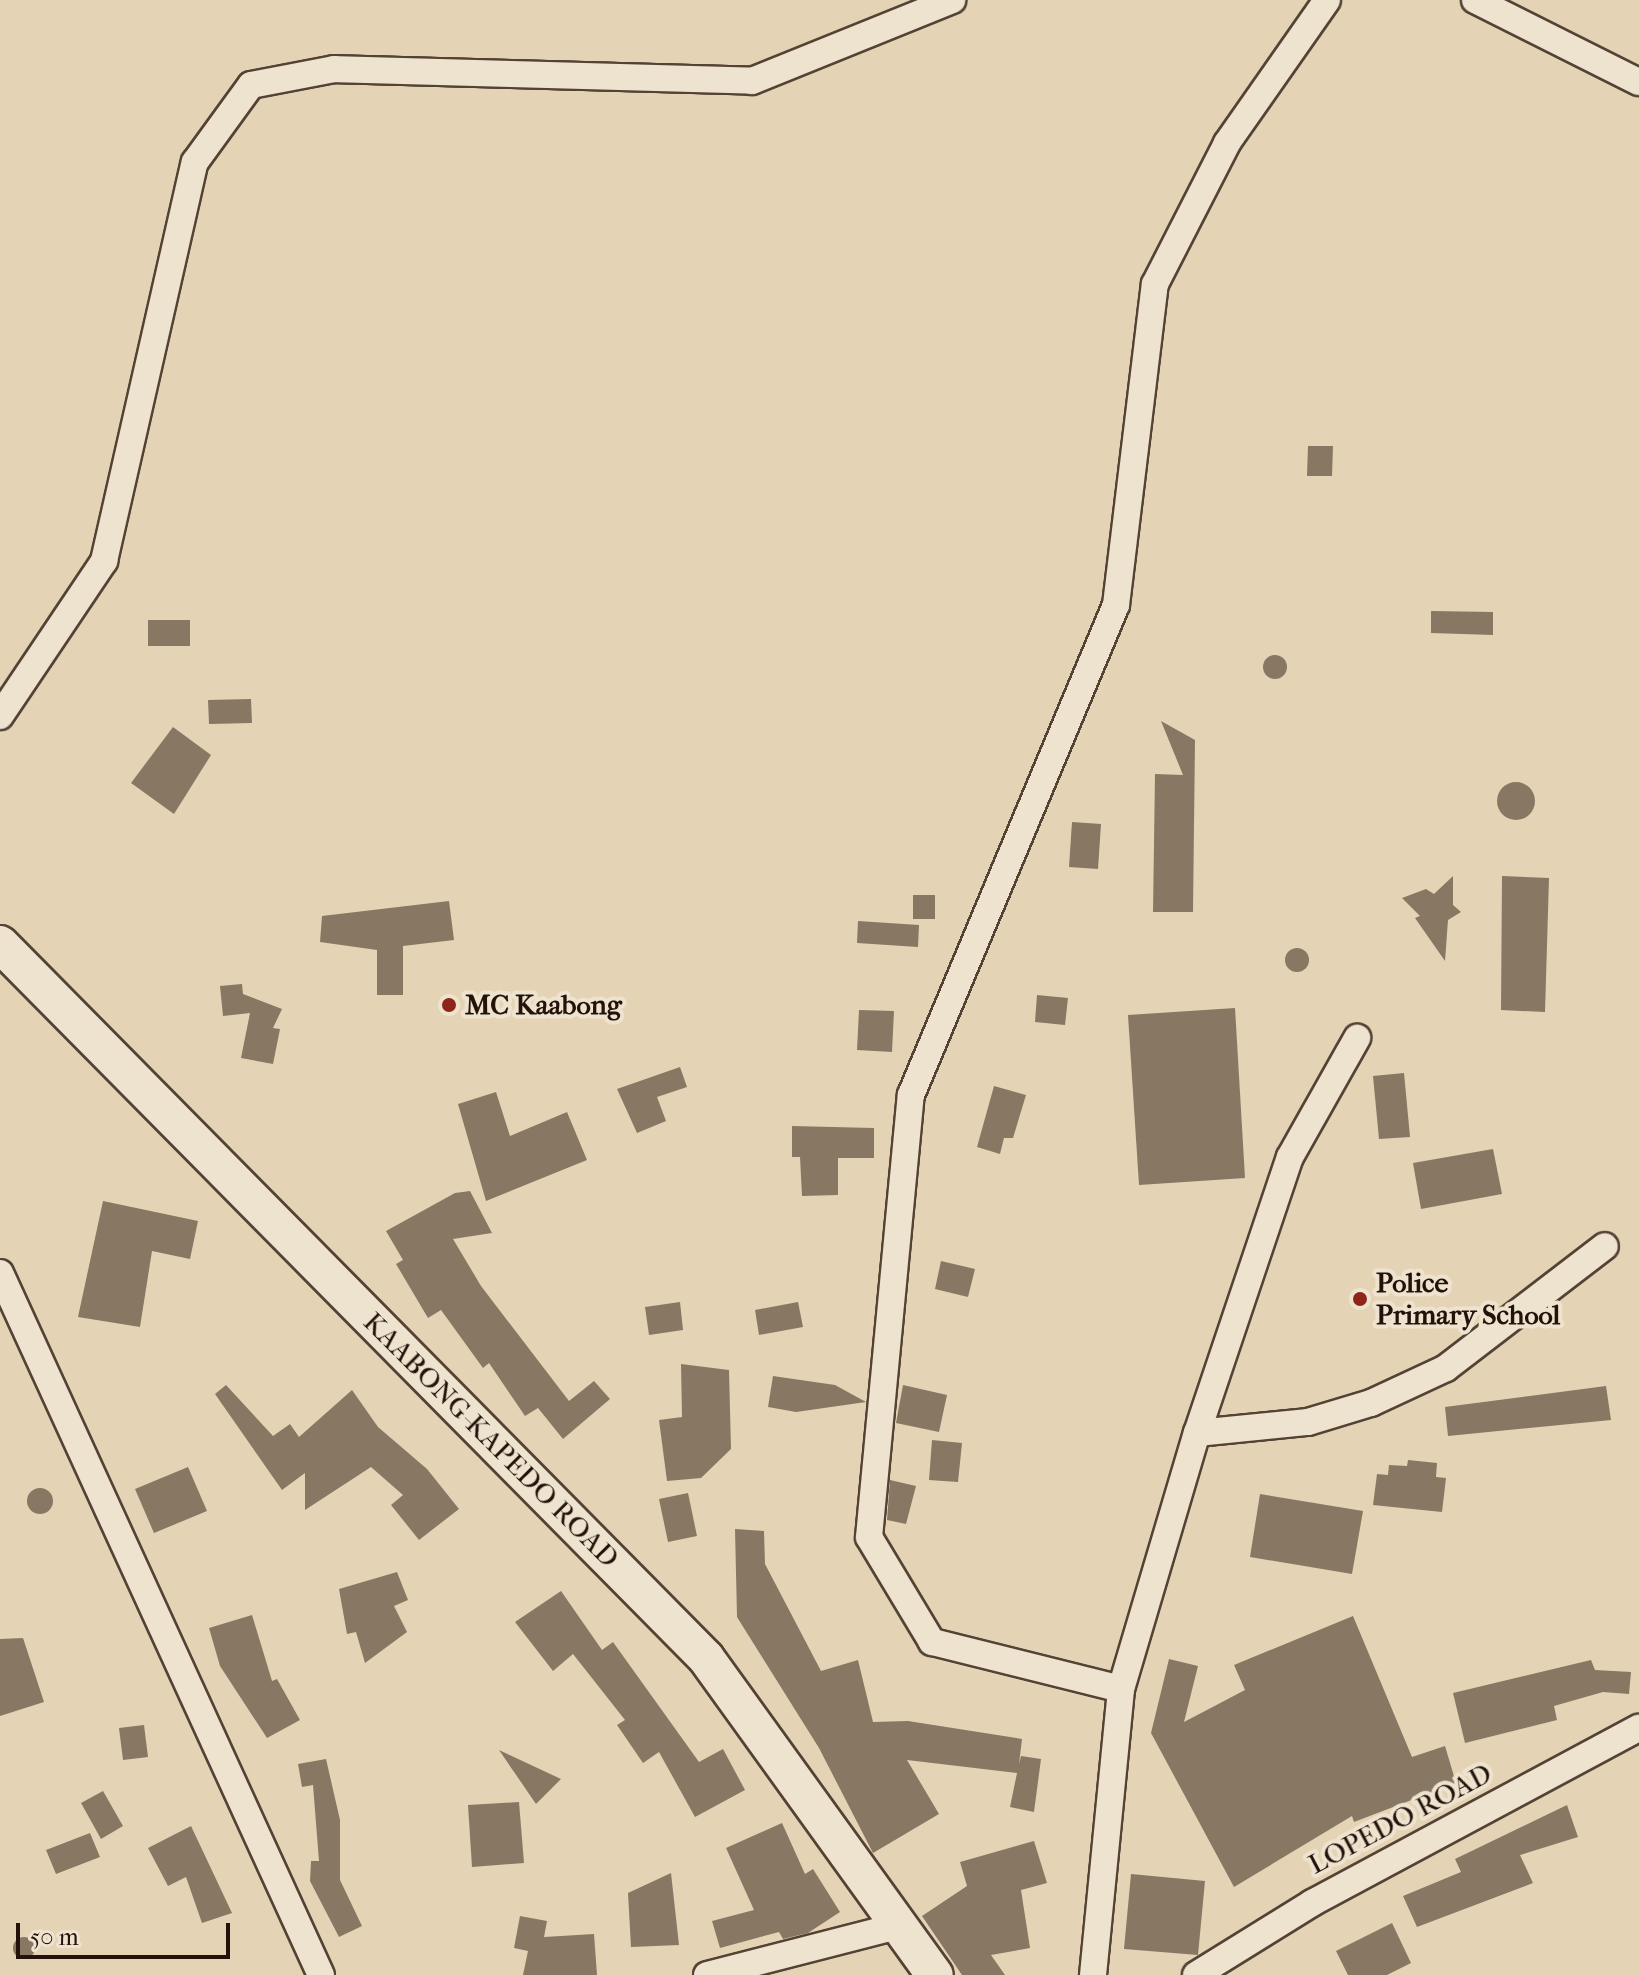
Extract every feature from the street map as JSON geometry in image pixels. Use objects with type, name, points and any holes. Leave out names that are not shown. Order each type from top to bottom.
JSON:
[{"type":"main road","name":"KAABONG-KAPEDO ROAD","points":[[0,944],[706,1658],[902,1925],[935,1975]]},
{"type":"street","points":[[0,716],[104,561],[195,162],[251,85],[334,69],[752,81],[952,0]]},
{"type":"street","points":[[1121,1689],[932,1642],[869,1537],[911,1095],[1116,605],[1155,284],[1227,143],[1327,0]]},
{"type":"street","points":[[1475,0],[1639,82]]},
{"type":"street","points":[[1093,1975],[1121,1689],[1197,1433],[1290,1157],[1357,1038]]},
{"type":"street","points":[[1197,1433],[1308,1422],[1371,1403],[1446,1368],[1605,1246]]},
{"type":"street","points":[[0,1273],[321,1975]]},
{"type":"street","name":"LOPEDO ROAD","points":[[1196,1975],[1312,1903],[1639,1728]]},
{"type":"street","points":[[707,1975],[902,1925]]},
{"type":"building","points":[[1308,446],[1333,446],[1332,476],[1307,476]]},
{"type":"building","points":[[1431,611],[1493,612],[1493,635],[1431,633]]},
{"type":"building","points":[[148,620],[190,620],[190,646],[148,646]]},
{"type":"building","points":[[1275,655],[1283,659],[1287,667],[1283,675],[1275,679],[1267,675],[1263,667],[1267,659]]},
{"type":"building","points":[[251,699],[252,723],[209,724],[208,700]]},
{"type":"building","points":[[1161,721],[1195,740],[1193,912],[1153,912],[1155,774],[1183,775]]},
{"type":"building","points":[[173,727],[211,755],[174,814],[131,783]]},
{"type":"building","points":[[1516,782],[1529,788],[1535,801],[1529,814],[1516,820],[1503,814],[1497,801],[1503,788]]},
{"type":"building","points":[[1072,822],[1101,824],[1098,869],[1069,867]]},
{"type":"building","points":[[1453,876],[1453,905],[1461,912],[1448,920],[1445,961],[1415,918],[1420,916],[1402,898],[1426,889],[1434,894]]},
{"type":"building","points":[[1502,876],[1549,878],[1545,1012],[1501,1010]]},
{"type":"building","points":[[913,895],[935,895],[935,919],[913,919]]},
{"type":"building","points":[[449,901],[454,940],[403,946],[403,995],[377,995],[377,950],[320,942],[322,916]]},
{"type":"building","points":[[858,921],[919,925],[918,947],[857,943]]},
{"type":"building","points":[[1297,948],[1306,951],[1309,960],[1306,969],[1297,972],[1288,969],[1285,960],[1288,951]]},
{"type":"building","points":[[242,984],[243,994],[282,1009],[273,1028],[280,1029],[273,1064],[241,1058],[250,1013],[223,1016],[220,986]]},
{"type":"building","points":[[1037,995],[1068,998],[1065,1025],[1035,1022]]},
{"type":"building","points":[[1235,1008],[1245,1178],[1139,1185],[1128,1015]]},
{"type":"building","points":[[859,1010],[894,1011],[892,1052],[857,1050]]},
{"type":"building","points":[[680,1067],[687,1087],[657,1097],[666,1121],[637,1133],[617,1089]]},
{"type":"building","points":[[1404,1073],[1410,1137],[1379,1139],[1373,1076]]},
{"type":"building","points":[[994,1086],[1026,1095],[1013,1138],[1004,1138],[1000,1154],[977,1147]]},
{"type":"building","points":[[496,1092],[510,1136],[567,1112],[587,1160],[486,1201],[458,1104]]},
{"type":"building","points":[[792,1126],[874,1128],[874,1158],[838,1158],[838,1195],[802,1196],[800,1157],[792,1157]]},
{"type":"building","points":[[1493,1149],[1502,1194],[1421,1209],[1413,1163]]},
{"type":"building","points":[[470,1191],[492,1233],[453,1239],[481,1286],[569,1401],[594,1381],[610,1399],[563,1439],[538,1408],[525,1416],[489,1363],[483,1368],[441,1310],[428,1318],[396,1264],[403,1260],[386,1231],[455,1193]]},
{"type":"building","points":[[103,1201],[198,1221],[190,1259],[152,1251],[140,1327],[78,1317]]},
{"type":"building","points":[[941,1261],[975,1269],[968,1297],[935,1289]]},
{"type":"building","points":[[680,1302],[683,1330],[649,1335],[645,1307]]},
{"type":"building","points":[[798,1302],[803,1327],[759,1335],[755,1310]]},
{"type":"building","points":[[681,1364],[729,1370],[731,1449],[701,1478],[667,1481],[659,1420],[682,1417]]},
{"type":"building","points":[[773,1376],[835,1385],[866,1402],[796,1412],[768,1407]]},
{"type":"building","points":[[226,1385],[273,1436],[290,1424],[299,1437],[352,1390],[378,1427],[427,1469],[459,1509],[419,1540],[391,1505],[403,1495],[371,1467],[305,1510],[305,1473],[282,1490],[215,1394]]},
{"type":"building","points":[[903,1385],[947,1395],[939,1432],[896,1423]]},
{"type":"building","points":[[1606,1386],[1611,1420],[1448,1436],[1445,1407]]},
{"type":"building","points":[[932,1440],[962,1443],[958,1482],[929,1480]]},
{"type":"building","points":[[1408,1460],[1437,1463],[1436,1477],[1446,1478],[1442,1512],[1373,1505],[1377,1474],[1388,1475],[1389,1465],[1407,1466]]},
{"type":"building","points":[[188,1467],[207,1511],[154,1533],[135,1489]]},
{"type":"building","points":[[890,1480],[916,1486],[906,1524],[887,1520]]},
{"type":"building","points":[[40,1488],[49,1492],[53,1501],[49,1510],[40,1514],[31,1510],[27,1501],[31,1492]]},
{"type":"building","points":[[688,1493],[697,1536],[668,1542],[659,1499]]},
{"type":"building","points":[[1260,1494],[1363,1511],[1352,1574],[1250,1557]]},
{"type":"building","points":[[735,1529],[764,1531],[765,1564],[821,1671],[858,1660],[873,1722],[908,1721],[1022,1739],[1019,1764],[1021,1756],[1041,1759],[1034,1812],[1010,1807],[1017,1773],[907,1760],[939,1814],[873,1853],[819,1748],[737,1617]]},
{"type":"building","points":[[397,1572],[408,1600],[394,1606],[407,1632],[365,1663],[356,1632],[347,1634],[339,1589]]},
{"type":"building","points":[[561,1591],[602,1650],[613,1642],[699,1762],[723,1749],[745,1790],[695,1817],[659,1752],[643,1763],[617,1725],[625,1720],[573,1654],[553,1671],[515,1622]]},
{"type":"building","points":[[252,1615],[272,1681],[277,1679],[300,1720],[267,1738],[220,1666],[209,1628]]},
{"type":"building","points":[[1353,1616],[1412,1757],[1445,1746],[1456,1783],[1354,1822],[1352,1816],[1234,1887],[1151,1733],[1169,1659],[1198,1666],[1184,1722],[1245,1690],[1234,1665]]},
{"type":"building","points":[[23,1638],[44,1702],[0,1716],[0,1639]]},
{"type":"building","points":[[1591,1660],[1595,1670],[1631,1672],[1629,1694],[1603,1692],[1554,1706],[1557,1720],[1465,1743],[1453,1693]]},
{"type":"building","points":[[144,1725],[148,1757],[123,1760],[119,1728]]},
{"type":"building","points":[[499,1750],[561,1779],[536,1804]]},
{"type":"building","points":[[326,1759],[340,1820],[340,1880],[362,1926],[339,1937],[310,1881],[311,1861],[319,1861],[313,1785],[302,1787],[298,1764]]},
{"type":"building","points":[[103,1791],[123,1826],[101,1839],[81,1803]]},
{"type":"building","points":[[519,1802],[524,1863],[472,1867],[468,1805]]},
{"type":"building","points":[[1567,1805],[1578,1837],[1520,1855],[1533,1883],[1417,1927],[1403,1896],[1461,1872],[1455,1859]]},
{"type":"building","points":[[782,1823],[805,1874],[813,1869],[840,1912],[808,1933],[783,1939],[779,1932],[720,1948],[712,1921],[754,1910],[726,1848]]},
{"type":"building","points":[[191,1826],[232,1913],[202,1923],[186,1877],[168,1886],[148,1848]]},
{"type":"building","points":[[90,1833],[100,1857],[56,1874],[46,1850]]},
{"type":"building","points":[[1034,1841],[1047,1883],[1021,1890],[1030,1948],[991,1955],[1005,1975],[962,1975],[922,1916],[967,1886],[960,1862]]},
{"type":"building","points":[[671,1873],[679,1945],[631,1947],[628,1893]]},
{"type":"building","points":[[1131,1874],[1205,1881],[1198,1955],[1124,1949]]},
{"type":"building","points":[[520,1916],[547,1921],[544,1937],[594,1934],[597,1975],[523,1975],[528,1951],[514,1948]]},
{"type":"building","points":[[1392,1923],[1411,1963],[1387,1975],[1348,1975],[1336,1951]]},
{"type":"building","points":[[20,1937],[28,1937],[35,1948],[28,1959],[20,1959],[13,1952],[13,1944]]},
{"type":"place","name":"MC Kaabong","points":[[449,1005]]},
{"type":"place","name":"Police Primary School","points":[[1360,1299]]}]
